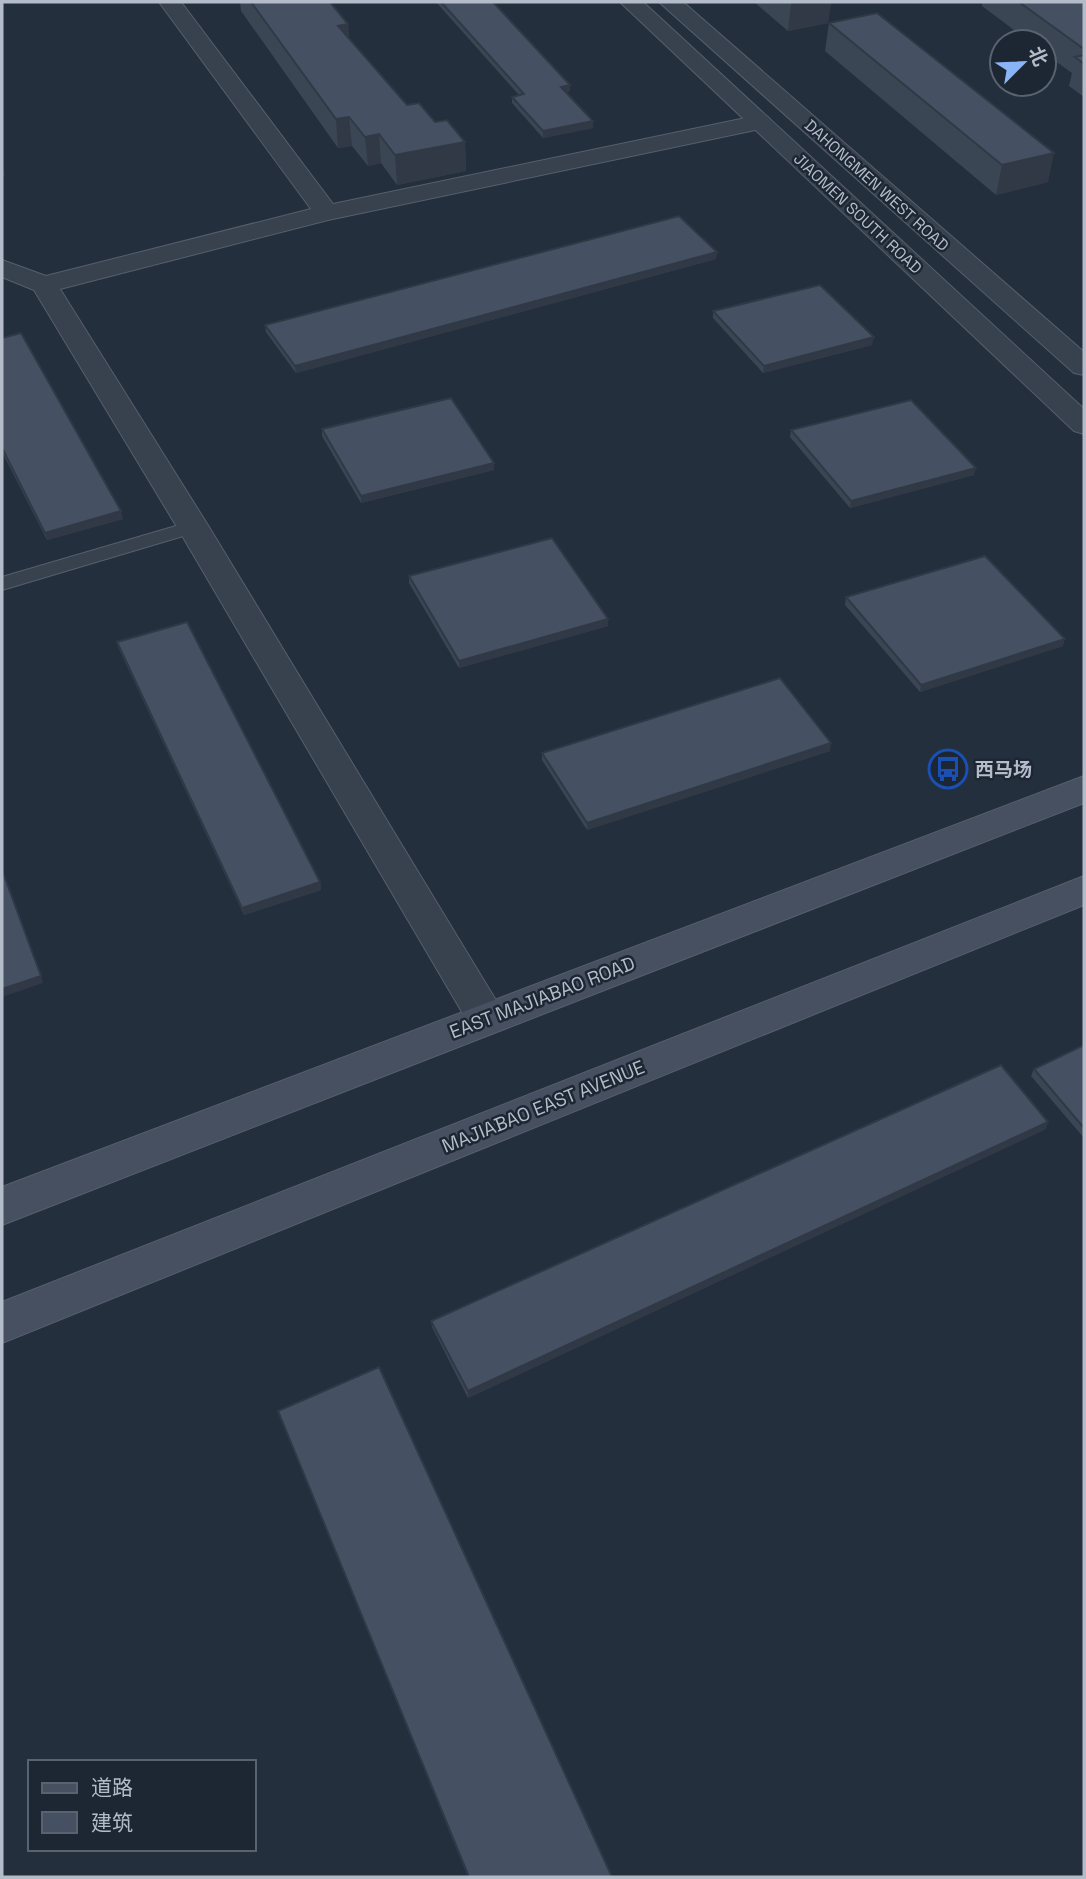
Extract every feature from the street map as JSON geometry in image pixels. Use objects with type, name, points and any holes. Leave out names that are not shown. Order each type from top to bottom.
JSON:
[{"type":"main road","name":"EAST MAJIABAO ROAD","points":[[2,1206],[1084,789]]},
{"type":"main road","name":"MAJIABAO EAST AVENUE","points":[[2,1323],[1084,890]]},
{"type":"street","points":[[170,2],[327,213]]},
{"type":"street","name":"JIAOMEN SOUTH ROAD","points":[[631,2],[1084,425]]},
{"type":"street","name":"DAHONGMEN WEST ROAD","points":[[670,2],[1084,367]]},
{"type":"street","points":[[2,268],[44,285],[327,213],[760,122]]},
{"type":"street","points":[[44,285],[193,527],[486,1018]]},
{"type":"lane","points":[[2,584],[193,527]]},
{"type":"building","points":[[251,2],[330,2],[348,24],[338,26],[407,105],[419,103],[435,122],[447,120],[465,142],[395,155],[379,134],[365,137],[349,117],[336,119]]},
{"type":"building","points":[[441,2],[493,2],[570,85],[561,87],[593,121],[543,131],[512,97],[524,94]]},
{"type":"building","points":[[1019,2],[1084,4],[1084,49]]},
{"type":"building","points":[[877,13],[1054,153],[1002,165],[829,23]]},
{"type":"building","points":[[1084,55],[1084,64],[1075,57]]},
{"type":"building","points":[[679,216],[717,252],[295,366],[265,325]]},
{"type":"building","points":[[820,285],[874,337],[764,366],[713,311]]},
{"type":"building","points":[[21,333],[121,511],[45,533],[2,448],[2,338]]},
{"type":"building","points":[[451,398],[494,463],[361,496],[322,429]]},
{"type":"building","points":[[911,400],[976,468],[851,501],[791,430]]},
{"type":"building","points":[[552,538],[608,619],[459,661],[409,576]]},
{"type":"building","points":[[985,556],[1065,639],[921,685],[846,597]]},
{"type":"building","points":[[187,622],[320,882],[242,908],[117,642]]},
{"type":"building","points":[[780,678],[831,743],[587,823],[542,753]]},
{"type":"building","points":[[2,870],[41,976],[2,989]]},
{"type":"building","points":[[1084,1045],[1084,1128],[1034,1069]]},
{"type":"building","points":[[1001,1065],[1048,1122],[468,1391],[431,1321]]},
{"type":"building","points":[[379,1367],[612,1877],[469,1877],[278,1411]]},
{"type":"place","name":"西马场","points":[[948,769]]}]
